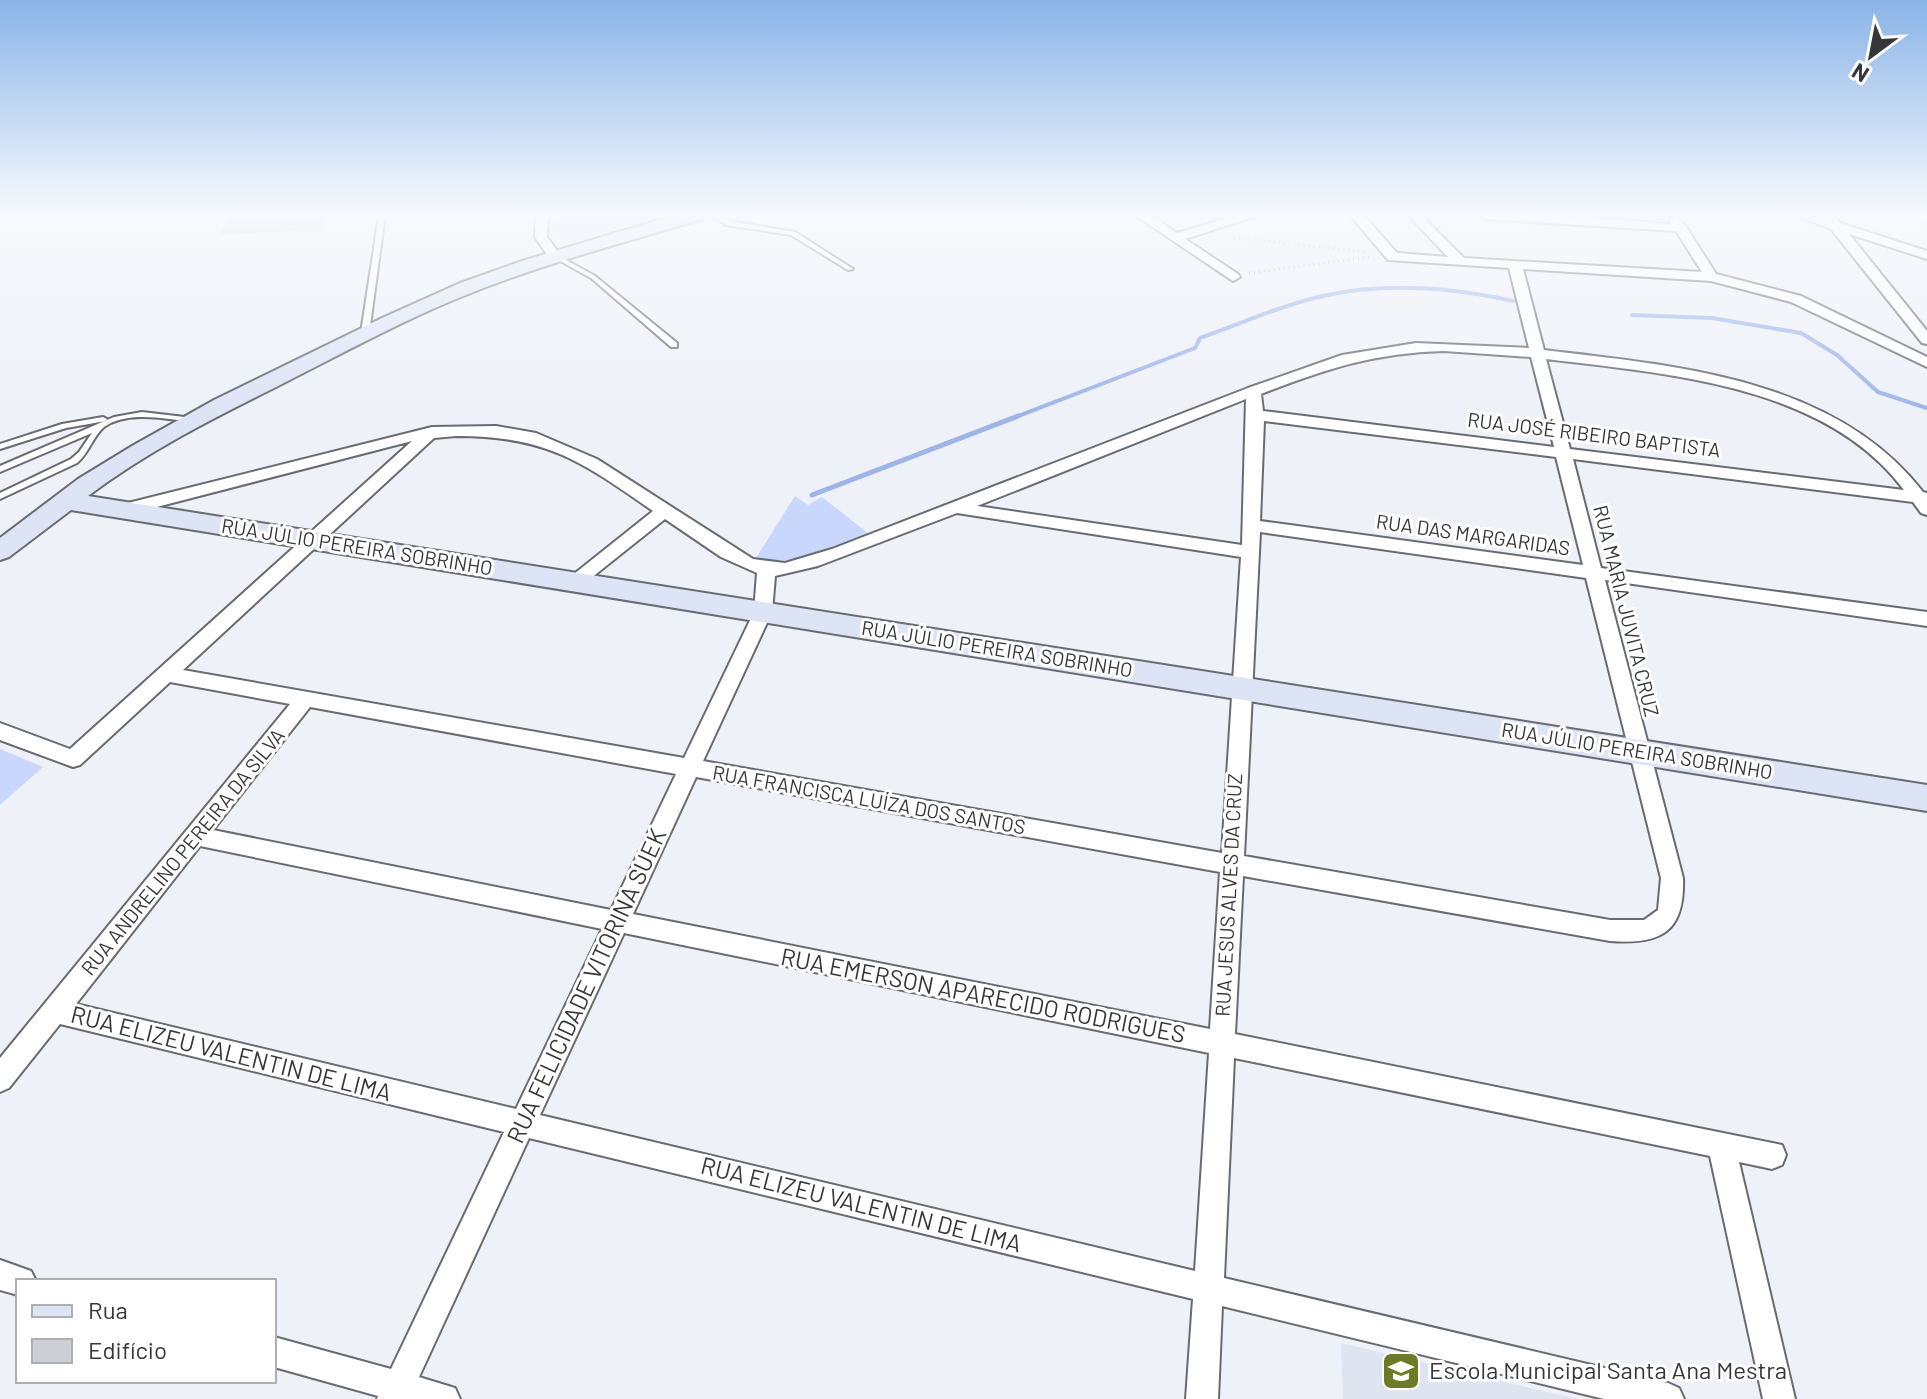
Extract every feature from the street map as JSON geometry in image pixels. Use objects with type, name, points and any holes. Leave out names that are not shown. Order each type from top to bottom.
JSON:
[{"type":"main road","points":[[0,550],[121,463],[195,420],[365,333],[486,280]]},
{"type":"main road","name":"RUA JÚLIO PEREIRA SOBRINHO","points":[[66,501],[1927,798]]},
{"type":"street","name":"RUA MARIA JUVITA CRUZ","points":[[1519,280],[1672,878],[1673,906],[1666,920],[1656,928],[1642,931],[1573,925]]},
{"type":"street","points":[[1729,280],[1760,286],[1803,301],[1927,363]]},
{"type":"street","points":[[1879,280],[1927,340]]},
{"type":"street","points":[[122,510],[432,432],[488,429],[537,436],[584,457],[733,556],[766,569],[818,560],[1253,391],[1342,360],[1384,350],[1436,348],[1538,353],[1709,377],[1767,393],[1859,438],[1891,463],[1925,501]]},
{"type":"street","name":"RUA JESUS ALVES DA CRUZ","points":[[1202,1399],[1250,552],[1256,415],[1253,391]]},
{"type":"street","name":"RUA JOSÉ RIBEIRO BAPTISTA","points":[[1256,415],[1925,501]]},
{"type":"street","points":[[0,731],[73,759],[432,432]]},
{"type":"street","points":[[956,508],[1250,552]]},
{"type":"street","points":[[575,582],[664,511]]},
{"type":"street","name":"RUA DAS MARGARIDAS","points":[[1251,525],[1927,619]]},
{"type":"street","name":"RUA FELICIDADE VITORINA SUEK","points":[[396,1393],[763,612],[766,569]]},
{"type":"street","name":"RUA FRANCISCA LUÍZA DOS SANTOS","points":[[165,674],[1573,925]]},
{"type":"street","name":"RUA ANDRELINO PEREIRA DA SILVA","points":[[0,1079],[305,699]]},
{"type":"street","name":"RUA EMERSON APARECIDO RODRIGUES","points":[[195,836],[1772,1155]]},
{"type":"street","name":"RUA ELIZEU VALENTIN DE LIMA","points":[[54,1011],[1668,1399]]},
{"type":"street","points":[[1721,1145],[1779,1399]]},
{"type":"street","points":[[276,1353],[396,1393],[444,1399]]},
{"type":"lane","points":[[365,333],[373,280]]},
{"type":"lane","points":[[597,280],[674,345]]},
{"type":"lane","points":[[0,447],[65,426],[142,414],[195,420]]},
{"type":"lane","points":[[0,469],[117,419]]},
{"type":"lane","points":[[0,496],[85,454],[91,436],[104,423]]},
{"type":"shaded area","points":[[795,496],[808,505],[822,497],[869,534],[800,558],[756,558]]},
{"type":"shaded area","points":[[0,749],[43,767],[0,805]]},
{"type":"shaded area","name":"Escola Municipal Santa Ana Mestra","points":[[1341,1343],[1577,1399],[1343,1399]]},
{"type":"waterway","points":[[1013,418],[1195,348],[1200,338],[1323,296],[1370,289],[1419,288],[1513,301]]},
{"type":"waterway","points":[[1632,315],[1712,318],[1801,333],[1837,355],[1878,392],[1927,408]]},
{"type":"waterway","points":[[812,495],[1018,416]]},
{"type":"place","name":"Escola Municipal Santa Ana Mestra","points":[[1401,1371]]}]
